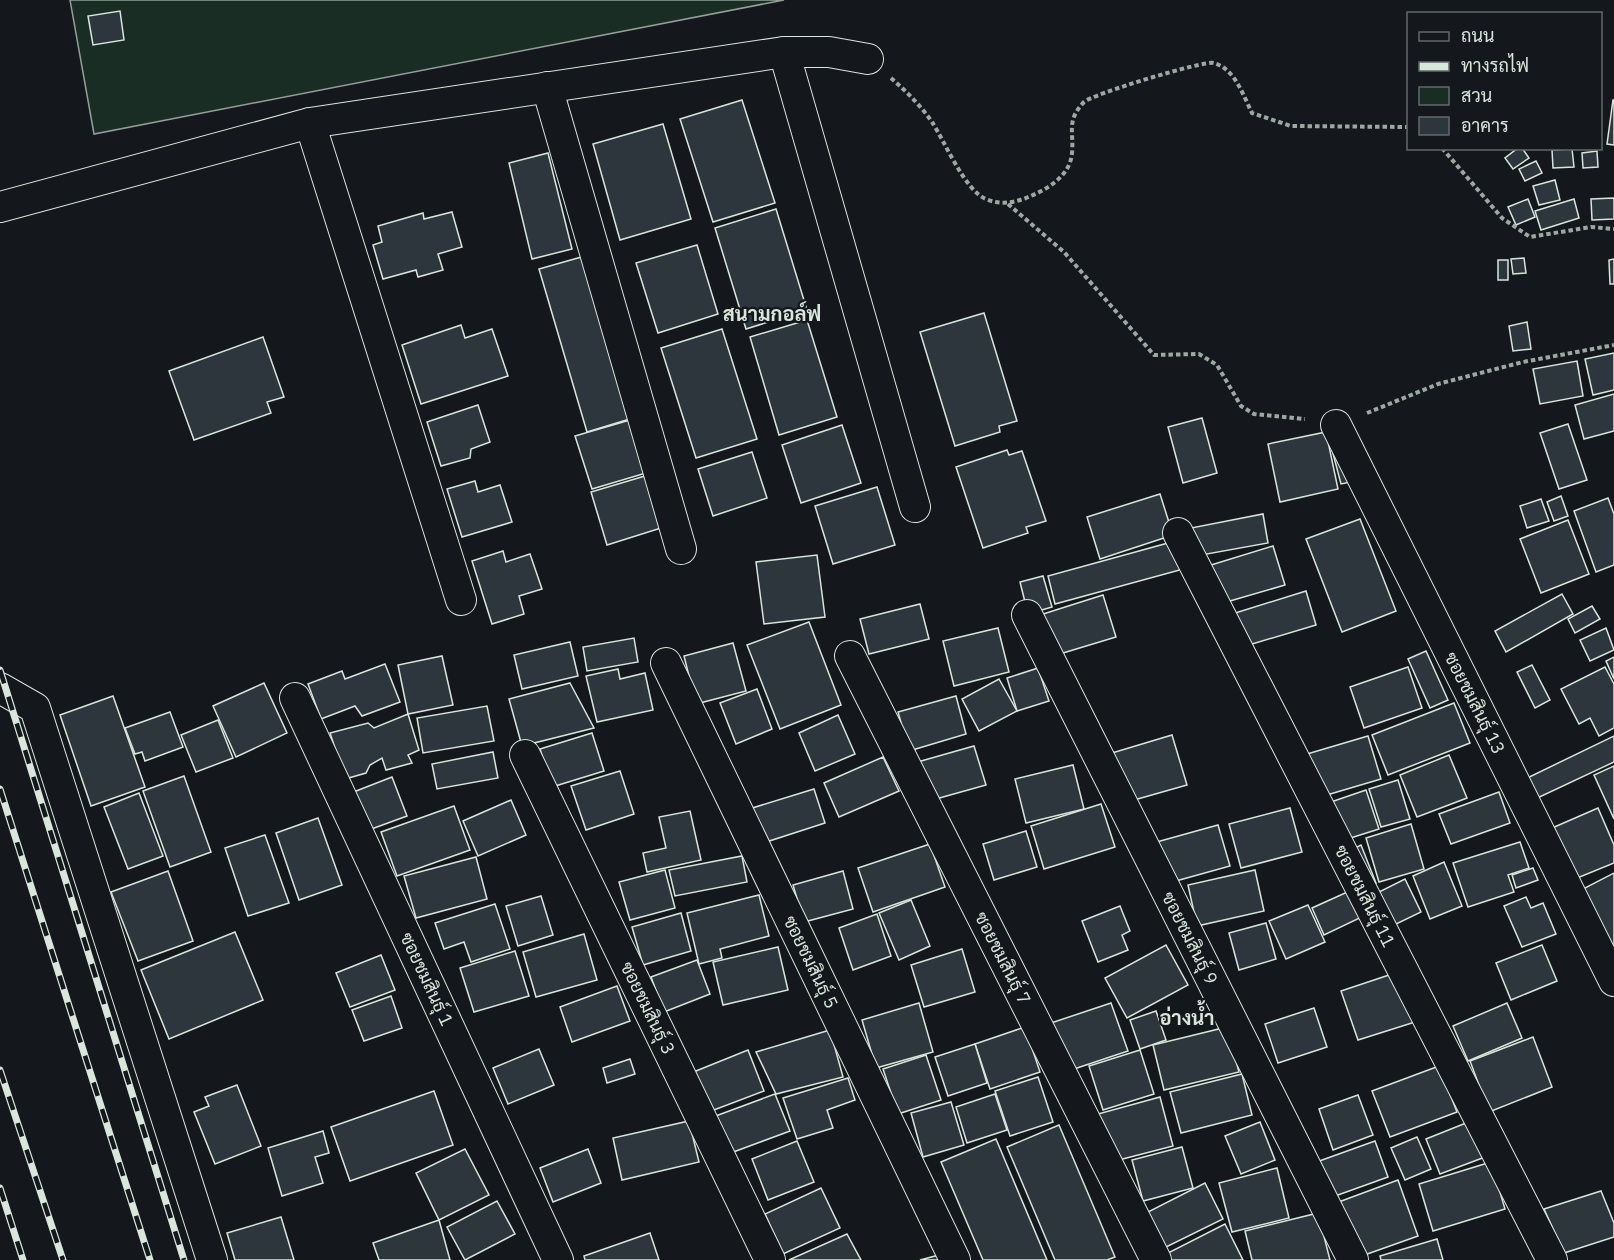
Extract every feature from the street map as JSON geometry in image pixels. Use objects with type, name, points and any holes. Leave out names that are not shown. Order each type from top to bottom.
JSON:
[{"type":"street","points":[[784,52],[915,507]]},
{"type":"street","points":[[0,207],[310,123],[784,52],[829,52],[868,58]]},
{"type":"street","points":[[547,87],[681,549]]},
{"type":"street","points":[[310,123],[461,600]]},
{"type":"street","name":"ซอยชมสินธุ์ 13","points":[[1336,425],[1614,981]]},
{"type":"street","name":"ซอยชมสินธุ์ 11","points":[[1178,533],[1552,1260]]},
{"type":"street","name":"ซอยชมสินธุ์ 9","points":[[1027,615],[1353,1260]]},
{"type":"street","name":"ซอยชมสินธุ์ 7","points":[[850,656],[1156,1260]]},
{"type":"street","name":"ซอยชมสินธุ์ 5","points":[[666,663],[955,1260]]},
{"type":"street","points":[[0,688],[35,708],[212,1260]]},
{"type":"street","name":"ซอยชมสินธุ์ 1","points":[[295,698],[558,1260]]},
{"type":"street","name":"ซอยชมสินธุ์ 3","points":[[525,755],[770,1260]]},
{"type":"path","points":[[868,58],[904,89],[932,122],[955,166],[984,199],[1008,204],[1064,252],[1154,356],[1199,354],[1217,365],[1241,406],[1254,414],[1293,416],[1336,425],[1438,384],[1523,363],[1614,345]]},
{"type":"path","points":[[1008,204],[1042,192],[1064,174],[1072,154],[1070,123],[1085,100],[1190,65],[1213,62],[1229,72],[1252,113],[1291,126],[1407,127]]},
{"type":"path","points":[[1444,150],[1502,218],[1530,237],[1591,227],[1614,229]]},
{"type":"green space","points":[[70,0],[784,0],[94,134]]},
{"type":"building","points":[[120,11],[124,40],[93,45],[88,16]]},
{"type":"building","points":[[742,100],[775,203],[713,222],[680,119]]},
{"type":"building","points":[[1614,100],[1614,145],[1607,144]]},
{"type":"building","points":[[663,124],[691,219],[620,240],[593,144]]},
{"type":"building","points":[[1515,150],[1523,150],[1529,158],[1513,169],[1505,158]]},
{"type":"building","points":[[1552,150],[1572,150],[1574,167],[1553,168]]},
{"type":"building","points":[[1597,151],[1598,167],[1583,168],[1582,153]]},
{"type":"building","points":[[548,153],[572,249],[532,259],[509,163]]},
{"type":"building","points":[[1536,161],[1542,173],[1525,181],[1519,169]]},
{"type":"building","points":[[1555,180],[1560,200],[1539,205],[1533,186]]},
{"type":"building","points":[[1614,198],[1614,219],[1592,220],[1591,199]]},
{"type":"building","points":[[1528,199],[1535,217],[1516,225],[1508,207]]},
{"type":"building","points":[[1574,199],[1579,218],[1541,230],[1535,211]]},
{"type":"building","points":[[776,209],[807,310],[746,329],[715,228]]},
{"type":"building","points":[[452,212],[462,247],[438,254],[443,270],[418,277],[416,270],[383,279],[373,245],[382,242],[378,226],[423,213],[424,219]]},
{"type":"building","points":[[697,245],[718,314],[658,333],[636,263]]},
{"type":"building","points":[[585,256],[633,418],[587,432],[539,269]]},
{"type":"building","points":[[1524,258],[1526,273],[1513,274],[1511,259]]},
{"type":"building","points":[[1614,259],[1614,284],[1610,284],[1609,260]]},
{"type":"building","points":[[1498,260],[1508,260],[1508,280],[1498,280]]},
{"type":"building","points":[[984,313],[1017,421],[999,426],[1000,432],[955,446],[920,332]]},
{"type":"building","points":[[807,320],[837,417],[779,435],[750,337]]},
{"type":"building","points":[[1527,322],[1531,349],[1513,351],[1509,326]]},
{"type":"building","points":[[461,325],[465,338],[492,329],[508,376],[421,404],[402,345]]},
{"type":"building","points":[[722,329],[757,439],[696,458],[661,348]]},
{"type":"building","points":[[263,337],[284,397],[267,402],[271,413],[194,440],[169,371]]},
{"type":"building","points":[[1614,353],[1614,390],[1593,395],[1585,359]]},
{"type":"building","points":[[1577,361],[1583,396],[1540,404],[1533,369]]},
{"type":"building","points":[[1614,394],[1614,431],[1584,439],[1575,405]]},
{"type":"building","points":[[478,405],[490,442],[471,449],[470,458],[441,466],[427,422]]},
{"type":"building","points":[[1202,418],[1217,473],[1183,483],[1168,427]]},
{"type":"building","points":[[630,420],[646,473],[592,489],[575,436]]},
{"type":"building","points":[[1568,424],[1587,480],[1559,489],[1540,433]]},
{"type":"building","points":[[842,425],[861,483],[801,503],[782,445]]},
{"type":"building","points":[[1326,432],[1338,489],[1280,502],[1268,444]]},
{"type":"building","points":[[1330,442],[1351,482],[1341,484]]},
{"type":"building","points":[[1007,450],[1009,455],[1022,451],[1046,521],[1026,527],[1028,533],[983,548],[956,467]]},
{"type":"building","points":[[752,452],[767,498],[713,516],[698,469]]},
{"type":"building","points":[[645,476],[661,528],[607,545],[591,492]]},
{"type":"building","points":[[475,481],[478,492],[500,485],[512,522],[462,537],[447,489]]},
{"type":"building","points":[[877,487],[895,545],[833,564],[815,506]]},
{"type":"building","points":[[1160,494],[1173,535],[1100,559],[1087,517]]},
{"type":"building","points":[[1561,496],[1568,516],[1554,521],[1547,502]]},
{"type":"building","points":[[1608,498],[1614,514],[1614,565],[1596,572],[1574,511]]},
{"type":"building","points":[[1541,499],[1549,521],[1527,528],[1520,506]]},
{"type":"building","points":[[1263,514],[1268,543],[1196,556],[1191,528]]},
{"type":"building","points":[[1360,519],[1396,611],[1342,632],[1306,539]]},
{"type":"building","points":[[1568,520],[1589,574],[1541,593],[1520,539]]},
{"type":"building","points":[[1179,540],[1187,568],[1055,604],[1048,576]]},
{"type":"building","points":[[1273,546],[1285,585],[1223,603],[1211,565]]},
{"type":"building","points":[[503,551],[506,562],[530,554],[542,589],[519,596],[524,614],[492,624],[472,561]]},
{"type":"building","points":[[817,555],[825,617],[764,624],[756,562]]},
{"type":"building","points":[[1043,576],[1052,607],[1028,614],[1020,582]]},
{"type":"building","points":[[1306,591],[1316,625],[1242,647],[1232,614]]},
{"type":"building","points":[[1562,594],[1573,614],[1506,652],[1495,631]]},
{"type":"building","points":[[1103,595],[1116,637],[1053,656],[1040,615]]},
{"type":"building","points":[[920,604],[929,639],[869,654],[860,619]]},
{"type":"building","points":[[1592,606],[1600,619],[1575,633],[1568,619]]},
{"type":"building","points":[[809,622],[841,705],[780,729],[747,645]]},
{"type":"building","points":[[998,628],[1009,672],[954,686],[943,641]]},
{"type":"building","points":[[1606,628],[1614,650],[1590,661],[1580,640]]},
{"type":"building","points":[[634,638],[638,662],[587,671],[583,647]]},
{"type":"building","points":[[570,642],[578,676],[522,689],[514,655]]},
{"type":"building","points":[[733,643],[746,691],[696,704],[684,656]]},
{"type":"building","points":[[1426,651],[1448,700],[1430,708],[1408,659]]},
{"type":"building","points":[[442,656],[453,705],[408,714],[398,665]]},
{"type":"building","points":[[1614,657],[1614,679],[1606,661]]},
{"type":"building","points":[[385,664],[400,702],[362,716],[355,706],[321,719],[308,684],[342,671],[345,679]]},
{"type":"building","points":[[1532,665],[1550,700],[1535,708],[1517,672]]},
{"type":"building","points":[[1408,667],[1422,708],[1364,728],[1350,687]]},
{"type":"building","points":[[1605,667],[1614,684],[1614,728],[1599,736],[1590,718],[1579,724],[1561,689]]},
{"type":"building","points":[[1038,668],[1049,701],[1017,711],[1007,678]]},
{"type":"building","points":[[618,669],[620,679],[645,673],[653,710],[597,722],[586,676]]},
{"type":"building","points":[[999,679],[1017,711],[979,731],[962,699]]},
{"type":"building","points":[[264,683],[287,733],[236,757],[213,706]]},
{"type":"building","points":[[570,683],[594,728],[522,746],[509,699]]},
{"type":"building","points":[[757,689],[772,729],[736,744],[720,703]]},
{"type":"building","points":[[113,696],[145,787],[91,806],[60,715]]},
{"type":"building","points":[[956,696],[966,734],[909,751],[898,712]]},
{"type":"building","points":[[1454,703],[1470,743],[1388,775],[1372,735]]},
{"type":"building","points":[[487,706],[494,741],[423,753],[417,718]]},
{"type":"building","points":[[170,712],[183,747],[145,761],[142,752],[135,754],[125,728]]},
{"type":"building","points":[[408,714],[419,750],[408,755],[412,763],[386,770],[382,758],[370,765],[366,773],[345,779],[330,733],[368,723],[374,728]]},
{"type":"building","points":[[838,715],[855,754],[815,771],[799,733]]},
{"type":"building","points":[[218,720],[233,758],[196,772],[181,735]]},
{"type":"building","points":[[592,733],[604,771],[552,787],[540,749]]},
{"type":"building","points":[[1172,735],[1187,785],[1127,802],[1112,753]]},
{"type":"building","points":[[1368,736],[1381,779],[1320,797],[1307,754]]},
{"type":"building","points":[[1614,736],[1614,762],[1531,801],[1521,781]]},
{"type":"building","points":[[974,746],[986,785],[925,802],[914,763]]},
{"type":"building","points":[[493,752],[498,778],[437,789],[432,764]]},
{"type":"building","points":[[1449,755],[1467,798],[1417,817],[1400,775]]},
{"type":"building","points":[[883,757],[899,791],[839,817],[824,783]]},
{"type":"building","points":[[1073,765],[1084,809],[1026,823],[1015,779]]},
{"type":"building","points":[[1614,766],[1614,819],[1594,775]]},
{"type":"building","points":[[620,771],[634,814],[586,830],[571,786]]},
{"type":"building","points":[[184,776],[211,852],[170,867],[143,791]]},
{"type":"building","points":[[392,777],[407,816],[366,831],[351,793]]},
{"type":"building","points":[[1398,780],[1410,819],[1381,827],[1369,789]]},
{"type":"building","points":[[814,789],[825,823],[760,844],[749,809]]},
{"type":"building","points":[[1366,790],[1379,829],[1341,841],[1328,803]]},
{"type":"building","points":[[1499,792],[1510,823],[1451,844],[1439,814]]},
{"type":"building","points":[[139,793],[163,856],[128,869],[104,807]]},
{"type":"building","points":[[511,800],[526,835],[478,856],[463,821]]},
{"type":"building","points":[[1101,804],[1115,847],[1044,869],[1031,826]]},
{"type":"building","points":[[454,806],[470,850],[397,876],[381,832]]},
{"type":"building","points":[[1290,808],[1302,852],[1241,868],[1229,824]]},
{"type":"building","points":[[1598,808],[1614,845],[1614,863],[1565,883],[1543,832]]},
{"type":"building","points":[[690,811],[701,860],[647,872],[643,853],[666,848],[659,817]]},
{"type":"building","points":[[318,818],[342,885],[299,900],[276,833]]},
{"type":"building","points":[[1411,824],[1424,869],[1379,882],[1366,838]]},
{"type":"building","points":[[1218,825],[1230,866],[1165,884],[1153,843]]},
{"type":"building","points":[[1026,831],[1037,867],[994,880],[983,844]]},
{"type":"building","points":[[265,835],[289,903],[248,916],[225,848]]},
{"type":"building","points":[[1520,842],[1529,868],[1508,875],[1514,892],[1468,907],[1453,863]]},
{"type":"building","points":[[930,844],[945,887],[873,912],[858,868]]},
{"type":"building","points":[[1361,845],[1376,883],[1365,884],[1351,850]]},
{"type":"building","points":[[742,856],[747,882],[675,896],[669,870]]},
{"type":"building","points":[[476,857],[487,899],[416,918],[404,876]]},
{"type":"building","points":[[1444,862],[1462,906],[1430,919],[1413,876]]},
{"type":"building","points":[[1533,868],[1538,880],[1516,888],[1512,875]]},
{"type":"building","points":[[665,870],[675,908],[630,920],[619,882]]},
{"type":"building","points":[[1255,870],[1264,911],[1197,926],[1188,885]]},
{"type":"building","points":[[168,871],[193,941],[138,961],[111,892]]},
{"type":"building","points":[[843,871],[853,909],[804,922],[793,885]]},
{"type":"building","points":[[1614,873],[1614,955],[1581,890]]},
{"type":"building","points":[[1405,879],[1421,912],[1392,926],[1375,894]]},
{"type":"building","points":[[1354,889],[1366,915],[1324,935],[1312,908]]},
{"type":"building","points":[[759,895],[769,936],[720,949],[722,958],[699,964],[687,913]]},
{"type":"building","points":[[541,896],[553,935],[518,946],[506,906]]},
{"type":"building","points":[[1526,897],[1531,908],[1543,903],[1556,934],[1522,947],[1504,906]]},
{"type":"building","points":[[911,900],[930,946],[899,960],[879,913]]},
{"type":"building","points":[[495,904],[510,949],[471,962],[464,942],[444,949],[435,923]]},
{"type":"building","points":[[1308,905],[1325,942],[1286,959],[1269,921]]},
{"type":"building","points":[[1120,906],[1130,931],[1122,935],[1128,950],[1098,962],[1082,921]]},
{"type":"building","points":[[681,913],[691,951],[643,965],[632,927]]},
{"type":"building","points":[[877,914],[891,956],[853,970],[839,928]]},
{"type":"building","points":[[1266,923],[1276,959],[1239,970],[1229,933]]},
{"type":"building","points":[[235,932],[263,1000],[169,1039],[141,970]]},
{"type":"building","points":[[584,934],[597,980],[536,997],[523,952]]},
{"type":"building","points":[[1166,945],[1188,985],[1127,1018],[1105,978]]},
{"type":"building","points":[[1542,945],[1557,981],[1511,1000],[1496,963]]},
{"type":"building","points":[[778,947],[788,990],[723,1005],[713,962]]},
{"type":"building","points":[[962,949],[975,992],[924,1007],[911,965]]},
{"type":"building","points":[[515,951],[529,996],[474,1012],[460,968]]},
{"type":"building","points":[[381,955],[395,990],[350,1007],[336,973]]},
{"type":"building","points":[[697,960],[710,994],[664,1012],[651,977]]},
{"type":"building","points":[[1398,972],[1415,1022],[1358,1040],[1341,991]]},
{"type":"building","points":[[617,986],[630,1021],[572,1042],[560,1007]]},
{"type":"building","points":[[391,996],[402,1028],[364,1041],[352,1010]]},
{"type":"building","points":[[919,1003],[933,1052],[876,1068],[862,1020]]},
{"type":"building","points":[[1111,1003],[1128,1051],[1065,1072],[1048,1024]]},
{"type":"building","points":[[1507,1003],[1522,1038],[1468,1061],[1453,1026]]},
{"type":"building","points":[[1314,1008],[1327,1047],[1278,1063],[1265,1024]]},
{"type":"building","points":[[1156,1011],[1166,1040],[1140,1049],[1130,1020]]},
{"type":"building","points":[[1025,1027],[1040,1072],[990,1089],[975,1044]]},
{"type":"building","points":[[1227,1027],[1239,1072],[1164,1090],[1153,1045]]},
{"type":"building","points":[[830,1030],[843,1077],[776,1094],[756,1052]]},
{"type":"building","points":[[1533,1037],[1552,1087],[1489,1112],[1470,1061]]},
{"type":"building","points":[[975,1044],[987,1083],[948,1096],[935,1057]]},
{"type":"building","points":[[539,1049],[554,1085],[508,1104],[493,1068]]},
{"type":"building","points":[[748,1050],[764,1091],[706,1113],[691,1073]]},
{"type":"building","points":[[1140,1050],[1154,1094],[1103,1110],[1089,1066]]},
{"type":"building","points":[[926,1055],[941,1100],[898,1114],[883,1069]]},
{"type":"building","points":[[630,1059],[635,1074],[607,1083],[603,1068]]},
{"type":"building","points":[[1439,1066],[1457,1112],[1390,1137],[1372,1091]]},
{"type":"building","points":[[1242,1074],[1252,1115],[1181,1133],[1170,1092]]},
{"type":"building","points":[[1038,1077],[1053,1122],[1010,1136],[995,1091]]},
{"type":"building","points":[[848,1078],[855,1100],[827,1110],[833,1128],[797,1139],[783,1098]]},
{"type":"building","points":[[237,1085],[261,1146],[215,1164],[194,1112],[209,1106],[205,1097]]},
{"type":"building","points":[[434,1091],[453,1145],[350,1181],[331,1127]]},
{"type":"building","points":[[775,1094],[790,1131],[728,1154],[713,1117]]},
{"type":"building","points":[[995,1094],[1007,1130],[967,1143],[956,1107]]},
{"type":"building","points":[[1358,1095],[1373,1135],[1333,1150],[1319,1109]]},
{"type":"building","points":[[1160,1097],[1173,1146],[1111,1162],[1098,1114]]},
{"type":"building","points":[[951,1102],[964,1145],[923,1157],[911,1113]]},
{"type":"building","points":[[689,1121],[699,1162],[622,1180],[613,1138]]},
{"type":"building","points":[[1471,1121],[1485,1157],[1440,1174],[1426,1139]]},
{"type":"building","points":[[1260,1122],[1275,1160],[1241,1174],[1225,1136]]},
{"type":"building","points":[[1059,1125],[1115,1257],[1107,1260],[1055,1260],[1007,1147]]},
{"type":"building","points":[[323,1131],[329,1153],[315,1157],[323,1183],[282,1196],[268,1148]]},
{"type":"building","points":[[1417,1137],[1431,1169],[1405,1180],[1391,1148]]},
{"type":"building","points":[[996,1139],[1047,1260],[983,1260],[941,1162]]},
{"type":"building","points":[[797,1141],[814,1182],[768,1200],[752,1159]]},
{"type":"building","points":[[1375,1141],[1388,1177],[1324,1200],[1311,1164]]},
{"type":"building","points":[[1182,1147],[1193,1188],[1143,1201],[1132,1160]]},
{"type":"building","points":[[465,1149],[489,1195],[439,1220],[416,1173]]},
{"type":"building","points":[[588,1149],[601,1183],[553,1202],[540,1168]]},
{"type":"building","points":[[1491,1162],[1505,1209],[1433,1231],[1419,1184]]},
{"type":"building","points":[[1277,1168],[1289,1218],[1232,1232],[1219,1183]]},
{"type":"building","points":[[1398,1180],[1418,1236],[1356,1258],[1336,1203]]},
{"type":"building","points":[[1205,1183],[1223,1219],[1160,1250],[1142,1215]]},
{"type":"building","points":[[821,1188],[840,1228],[783,1254],[765,1214]]},
{"type":"building","points":[[1601,1191],[1614,1223],[1614,1237],[1564,1253],[1544,1209]]},
{"type":"building","points":[[497,1201],[515,1234],[465,1260],[447,1227]]},
{"type":"building","points":[[1318,1213],[1330,1260],[1252,1260],[1245,1231]]},
{"type":"building","points":[[281,1217],[294,1260],[235,1260],[227,1233]]},
{"type":"building","points":[[439,1220],[450,1260],[379,1260],[373,1243]]},
{"type":"building","points":[[1225,1224],[1243,1260],[1169,1260],[1166,1254]]},
{"type":"building","points":[[650,1233],[659,1260],[585,1260],[584,1256]]},
{"type":"building","points":[[847,1234],[861,1260],[789,1260]]},
{"type":"building","points":[[1437,1239],[1443,1260],[1381,1260],[1380,1256]]},
{"type":"building","points":[[939,1255],[940,1260],[920,1260]]},
{"type":"railway","points":[[0,670],[184,1260]]},
{"type":"railway","points":[[0,789],[150,1260]]},
{"type":"railway","points":[[0,1070],[63,1260]]},
{"type":"railway","points":[[0,1188],[23,1260]]},
{"type":"district","name":"สนามกอล์ฟ","points":[[772,313]]},
{"type":"district","name":"อ่างน้ำ","points":[[1187,1017]]}]
